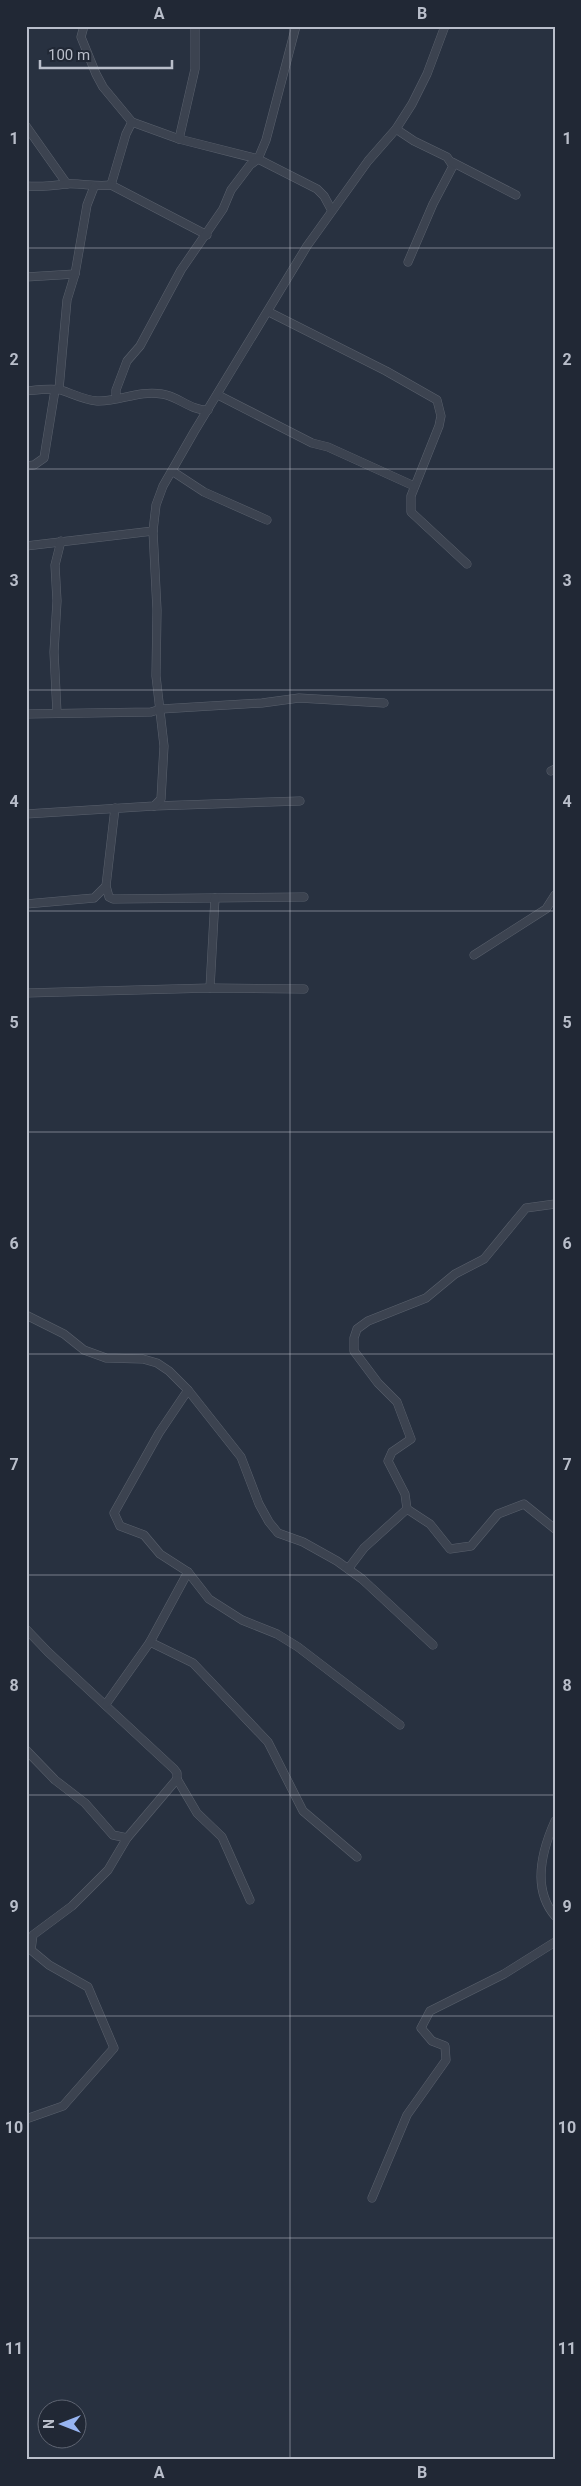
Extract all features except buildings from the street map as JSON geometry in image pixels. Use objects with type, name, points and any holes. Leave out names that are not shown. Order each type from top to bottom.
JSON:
[{"type":"street","points":[[84,26],[81,37],[96,74],[103,87],[132,122],[179,139],[258,159],[317,189],[328,201],[331,209]]},
{"type":"street","points":[[179,139],[195,69],[195,26]]},
{"type":"street","points":[[116,398],[116,390],[127,361],[140,346],[181,270],[207,235],[223,209],[231,190],[250,165],[258,159],[266,140],[296,26]]},
{"type":"street","points":[[154,806],[161,799],[164,746],[156,676],[157,610],[153,531],[156,505],[172,471],[307,246],[331,209],[368,160],[396,129],[427,74],[445,26]]},
{"type":"street","points":[[110,184],[126,134],[132,122]]},
{"type":"street","points":[[26,126],[67,184]]},
{"type":"street","points":[[396,129],[414,141],[447,157],[452,162],[516,195]]},
{"type":"street","points":[[408,262],[433,204],[453,170],[452,162]]},
{"type":"street","points":[[26,186],[52,188],[67,184],[94,187],[110,184],[207,235]]},
{"type":"street","points":[[26,466],[34,465],[44,458],[57,390],[67,300],[75,274],[87,206],[94,187]]},
{"type":"street","points":[[26,278],[75,274]]},
{"type":"street","points":[[269,312],[386,371],[437,400],[441,416],[439,426],[414,486],[411,496],[411,512],[467,564]]},
{"type":"street","points":[[26,391],[57,390],[96,401],[143,393],[165,394],[201,410],[208,410]]},
{"type":"street","points":[[218,395],[312,443],[328,447],[414,486]]},
{"type":"street","points":[[172,471],[204,492],[267,520]]},
{"type":"street","points":[[26,546],[153,531]]},
{"type":"street","points":[[57,713],[54,652],[57,600],[55,564],[61,541]]},
{"type":"street","points":[[26,714],[151,712],[161,709],[262,703],[299,698],[384,703]]},
{"type":"street","points":[[26,814],[154,806],[300,802]]},
{"type":"street","points":[[115,808],[106,886],[107,894],[114,899],[304,897]]},
{"type":"street","points":[[26,904],[94,898],[106,886]]},
{"type":"street","points":[[474,956],[546,909],[555,895]]},
{"type":"street","points":[[210,988],[215,898]]},
{"type":"street","points":[[26,993],[210,988],[304,989]]},
{"type":"street","points":[[407,1509],[406,1494],[388,1462],[392,1452],[412,1439],[397,1402],[378,1384],[354,1351],[354,1338],[357,1329],[368,1321],[426,1298],[455,1274],[484,1259],[526,1208],[555,1204]]},
{"type":"street","points":[[26,1315],[64,1334],[84,1350],[106,1358],[157,1362],[170,1371],[188,1390],[242,1457],[259,1504],[278,1533],[302,1542],[348,1569],[434,1645]]},
{"type":"street","points":[[188,1390],[169,1418],[114,1512],[120,1526],[144,1535],[160,1554],[188,1572],[209,1599],[242,1620],[277,1634],[298,1647],[400,1725]]},
{"type":"street","points":[[407,1509],[430,1524],[450,1549],[471,1546],[498,1514],[524,1504],[555,1529]]},
{"type":"street","points":[[348,1569],[364,1548],[407,1509]]},
{"type":"street","points":[[106,1704],[150,1642],[188,1572]]},
{"type":"street","points":[[26,1629],[48,1652],[174,1768],[177,1772],[177,1778],[197,1813],[222,1837],[250,1900]]},
{"type":"street","points":[[150,1642],[192,1663],[268,1742],[303,1811],[357,1856]]},
{"type":"street","points":[[26,1750],[55,1780],[85,1803],[113,1835],[126,1838]]},
{"type":"street","points":[[26,2119],[64,2106],[114,2048],[88,1987],[49,1965],[31,1950],[32,1935],[72,1906],[108,1870],[126,1838],[177,1778]]},
{"type":"street","points":[[555,1821],[544,1851],[541,1887],[547,1906],[555,1916]]},
{"type":"street","points":[[372,2198],[407,2115],[446,2060],[445,2046],[432,2041],[422,2028],[430,2011],[504,1974],[555,1942]]}]
